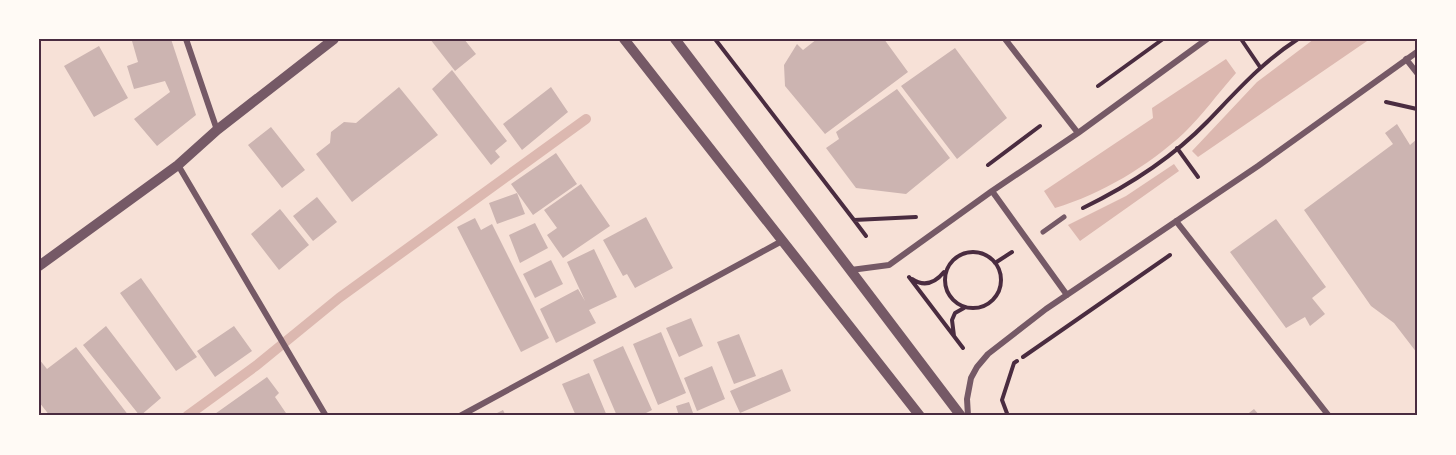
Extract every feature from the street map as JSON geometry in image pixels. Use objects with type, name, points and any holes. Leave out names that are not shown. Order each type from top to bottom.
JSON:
[{"type":"street","points":[[186,39],[217,130]]},
{"type":"street","points":[[39,266],[178,165],[217,130],[334,39]]},
{"type":"street","points":[[624,39],[920,416]]},
{"type":"street","points":[[675,39],[961,416]]},
{"type":"street","points":[[1005,39],[1078,133]]},
{"type":"street","points":[[851,270],[889,265],[1208,39]]},
{"type":"street","points":[[968,416],[967,399],[970,378],[988,354],[1066,295],[1258,166],[1417,52]]},
{"type":"street","points":[[1406,59],[1417,73]]},
{"type":"street","points":[[178,165],[326,416]]},
{"type":"street","points":[[992,191],[1066,295]]},
{"type":"street","points":[[1043,232],[1064,217]]},
{"type":"street","points":[[1176,221],[1329,416]]},
{"type":"street","points":[[460,416],[782,241]]},
{"type":"path","points":[[715,39],[867,236]]},
{"type":"path","points":[[1098,86],[1163,39]]},
{"type":"path","points":[[1241,39],[1260,67]]},
{"type":"path","points":[[1064,217],[1108,196],[1177,148],[1207,122],[1260,67],[1298,39]]},
{"type":"path","points":[[983,168],[1040,126]]},
{"type":"path","points":[[1177,148],[1198,177]]},
{"type":"path","points":[[854,220],[916,218],[925,210]]},
{"type":"path","points":[[909,277],[919,284],[929,284],[945,271],[950,263],[966,253],[975,252],[984,254],[995,264],[1001,276],[998,294],[984,306],[975,309],[966,308],[950,298],[944,280],[945,271]]},
{"type":"path","points":[[995,264],[1012,252]]},
{"type":"path","points":[[1008,416],[1002,400],[1014,363],[1170,255]]},
{"type":"path","points":[[903,269],[963,348]]},
{"type":"path","points":[[956,339],[952,320],[955,313],[966,308]]},
{"type":"shaded area","points":[[1314,39],[1370,39],[1198,157],[1192,151],[1257,82]]},
{"type":"shaded area","points":[[1226,59],[1236,73],[1184,133],[1155,157],[1124,178],[1090,195],[1055,208],[1044,191],[1153,118],[1152,108]]},
{"type":"shaded area","points":[[1174,164],[1179,171],[1080,241],[1068,225],[1126,196]]},
{"type":"building","points":[[171,39],[196,115],[157,146],[134,119],[170,92],[165,81],[134,89],[127,66],[138,62],[132,41]]},
{"type":"building","points":[[430,39],[464,39],[476,54],[455,71]]},
{"type":"building","points":[[817,39],[884,39],[908,72],[825,134],[785,86],[784,65],[797,44],[803,50]]},
{"type":"building","points":[[99,46],[128,98],[94,117],[64,66]]},
{"type":"building","points":[[955,48],[1007,118],[957,159],[901,86]]},
{"type":"building","points":[[452,70],[507,141],[495,151],[500,157],[491,165],[432,89]]},
{"type":"building","points":[[399,87],[438,135],[352,202],[316,154],[330,143],[331,132],[344,122],[356,123]]},
{"type":"building","points":[[551,87],[568,112],[522,150],[503,124]]},
{"type":"building","points":[[897,89],[950,158],[906,194],[856,188],[826,148],[839,139],[836,132]]},
{"type":"building","points":[[1397,124],[1410,145],[1417,139],[1417,353],[1394,323],[1371,306],[1304,210],[1393,144],[1385,133]]},
{"type":"building","points":[[271,127],[305,170],[282,188],[248,145]]},
{"type":"building","points":[[556,153],[577,184],[533,215],[511,184]]},
{"type":"building","points":[[581,184],[610,226],[563,258],[547,235],[557,228],[544,210]]},
{"type":"building","points":[[517,193],[525,214],[497,224],[489,203]]},
{"type":"building","points":[[317,197],[337,222],[313,241],[293,216]]},
{"type":"building","points":[[280,209],[309,245],[279,270],[251,234]]},
{"type":"building","points":[[646,217],[673,268],[635,288],[627,274],[623,276],[603,240]]},
{"type":"building","points":[[475,218],[481,230],[492,224],[549,338],[521,352],[457,227]]},
{"type":"building","points":[[1276,219],[1326,287],[1312,298],[1325,314],[1310,326],[1305,317],[1286,328],[1230,252]]},
{"type":"building","points":[[535,223],[548,248],[520,263],[509,235]]},
{"type":"building","points":[[594,249],[617,297],[589,310],[596,323],[556,343],[540,309],[578,289],[585,301],[567,262]]},
{"type":"building","points":[[551,260],[563,284],[535,298],[523,274]]},
{"type":"building","points":[[141,278],[197,357],[176,371],[120,293]]},
{"type":"building","points":[[691,318],[703,346],[679,357],[666,328]]},
{"type":"building","points":[[106,326],[161,398],[140,416],[83,345]]},
{"type":"building","points":[[234,326],[252,351],[215,377],[197,351]]},
{"type":"building","points":[[661,332],[686,393],[658,405],[633,344]]},
{"type":"building","points":[[739,334],[756,376],[734,384],[717,342]]},
{"type":"building","points":[[623,346],[652,410],[640,416],[617,416],[593,360]]},
{"type":"building","points":[[76,347],[129,416],[50,416],[39,402],[39,359],[47,369]]},
{"type":"building","points":[[712,366],[725,399],[697,411],[684,378]]},
{"type":"building","points":[[782,369],[791,391],[740,413],[730,391]]},
{"type":"building","points":[[589,373],[607,416],[576,416],[562,384]]},
{"type":"building","points":[[267,377],[279,393],[275,397],[288,416],[212,416]]},
{"type":"building","points":[[689,402],[693,413],[679,416],[676,406]]},
{"type":"building","points":[[1254,409],[1260,416],[1245,416]]},
{"type":"building","points":[[503,410],[506,416],[491,416]]},
{"type":"waterway","points":[[187,416],[257,365],[339,298],[586,119]]}]
